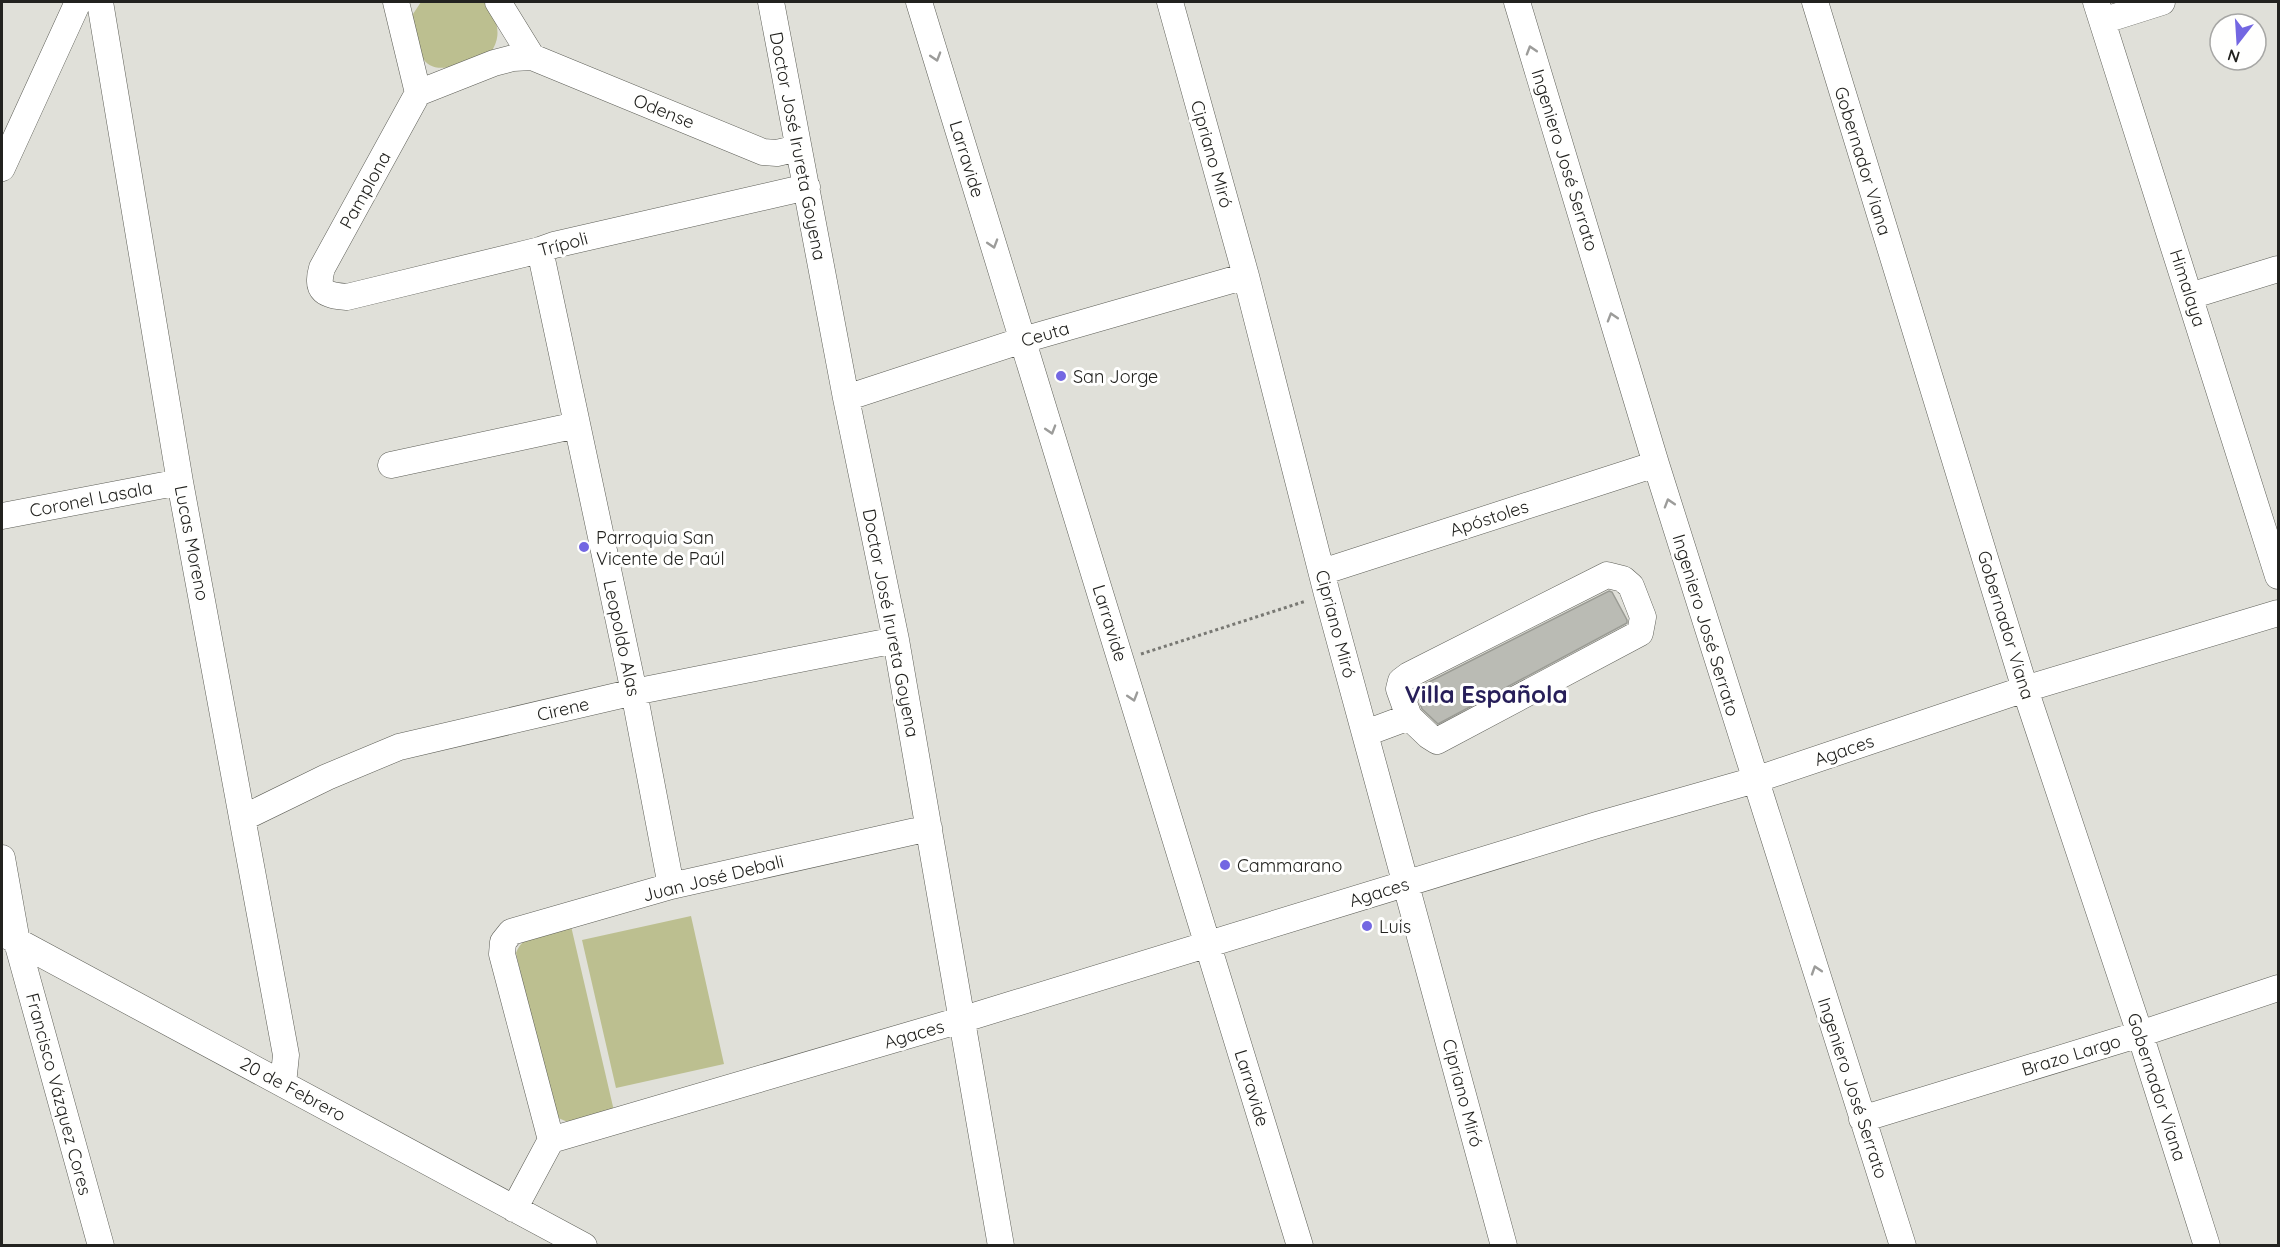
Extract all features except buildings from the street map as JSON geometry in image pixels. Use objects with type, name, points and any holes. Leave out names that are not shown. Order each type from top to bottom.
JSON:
[{"type":"street","points":[[2,168],[78,2]]},
{"type":"street","name":"Lucas Moreno","points":[[99,2],[180,482],[286,1055],[283,1084]]},
{"type":"street","points":[[498,2],[532,57]]},
{"type":"street","name":"Doctor José Irureta Goyena","points":[[771,2],[846,398],[896,640],[1001,1245]]},
{"type":"street","name":"Larravide","points":[[919,2],[1300,1245]]},
{"type":"street","name":"Cipriano Miró","points":[[1170,2],[1246,276],[1405,884],[1504,1245]]},
{"type":"street","name":"Ingeniero José Serrato","points":[[1517,2],[1656,464],[1903,1245]]},
{"type":"street","name":"Gobernador Viana","points":[[1815,2],[2025,689],[2140,1034],[2207,1245]]},
{"type":"street","points":[[2099,11],[2162,2]]},
{"type":"street","points":[[400,4],[418,93]]},
{"type":"street","name":"Himalaya","points":[[2099,11],[2278,576]]},
{"type":"street","name":"Odense","points":[[418,93],[504,60],[532,57],[763,152],[777,153],[798,148]]},
{"type":"street","name":"Pamplona","points":[[321,289],[318,281],[322,268],[418,93]]},
{"type":"street","name":"Trípoli","points":[[321,289],[331,296],[347,297],[554,245],[807,187]]},
{"type":"street","name":"Leopoldo Alas","points":[[540,250],[634,692],[671,886]]},
{"type":"street","points":[[2190,296],[2278,269]]},
{"type":"street","name":"Ceuta","points":[[846,398],[1023,340],[1246,276]]},
{"type":"street","points":[[391,465],[577,425]]},
{"type":"street","name":"Apóstoles","points":[[1325,583],[1656,464]]},
{"type":"street","name":"Coronel Lasala","points":[[2,516],[180,482]]},
{"type":"street","points":[[1607,575],[1623,579],[1631,586],[1644,617],[1640,633],[1437,741],[1409,717],[1399,689],[1401,681],[1409,675],[1607,575]]},
{"type":"street","name":"Agaces","points":[[550,1140],[963,1019],[1755,780],[2025,689],[2278,612]]},
{"type":"street","name":"Cirene","points":[[243,818],[327,777],[399,747],[634,692],[896,640]]},
{"type":"street","points":[[1366,733],[1409,717]]},
{"type":"street","name":"Juan José Debali","points":[[550,1140],[502,954],[503,942],[511,932],[671,886],[929,828]]},
{"type":"street","name":"Francisco Vázquez Cores","points":[[2,858],[9,937],[101,1245]]},
{"type":"street","name":"20 de Febrero","points":[[9,937],[584,1245]]},
{"type":"street","name":"Brazo Largo","points":[[1863,1119],[2140,1034],[2278,988]]},
{"type":"street","points":[[514,1209],[550,1140]]},
{"type":"path","points":[[1121,660],[1325,583]]},
{"type":"green space","points":[[421,2],[489,2],[496,21],[495,46],[491,52],[453,66],[434,67],[427,63],[421,55],[411,17]]},
{"type":"green space","points":[[691,916],[724,1064],[616,1088],[582,940]]},
{"type":"green space","points":[[571,926],[614,1111],[570,1123],[556,1117],[552,1110],[516,953],[525,940],[532,936]]},
{"type":"place","name":"San Jorge","points":[[1061,376]]},
{"type":"place","name":"Parroquia San Vicente de Paúl","points":[[584,547]]},
{"type":"place","name":"Cammarano","points":[[1225,865]]},
{"type":"place","name":"Luis","points":[[1367,926]]},
{"type":"district","name":"Villa Española","points":[[1486,694]]}]
